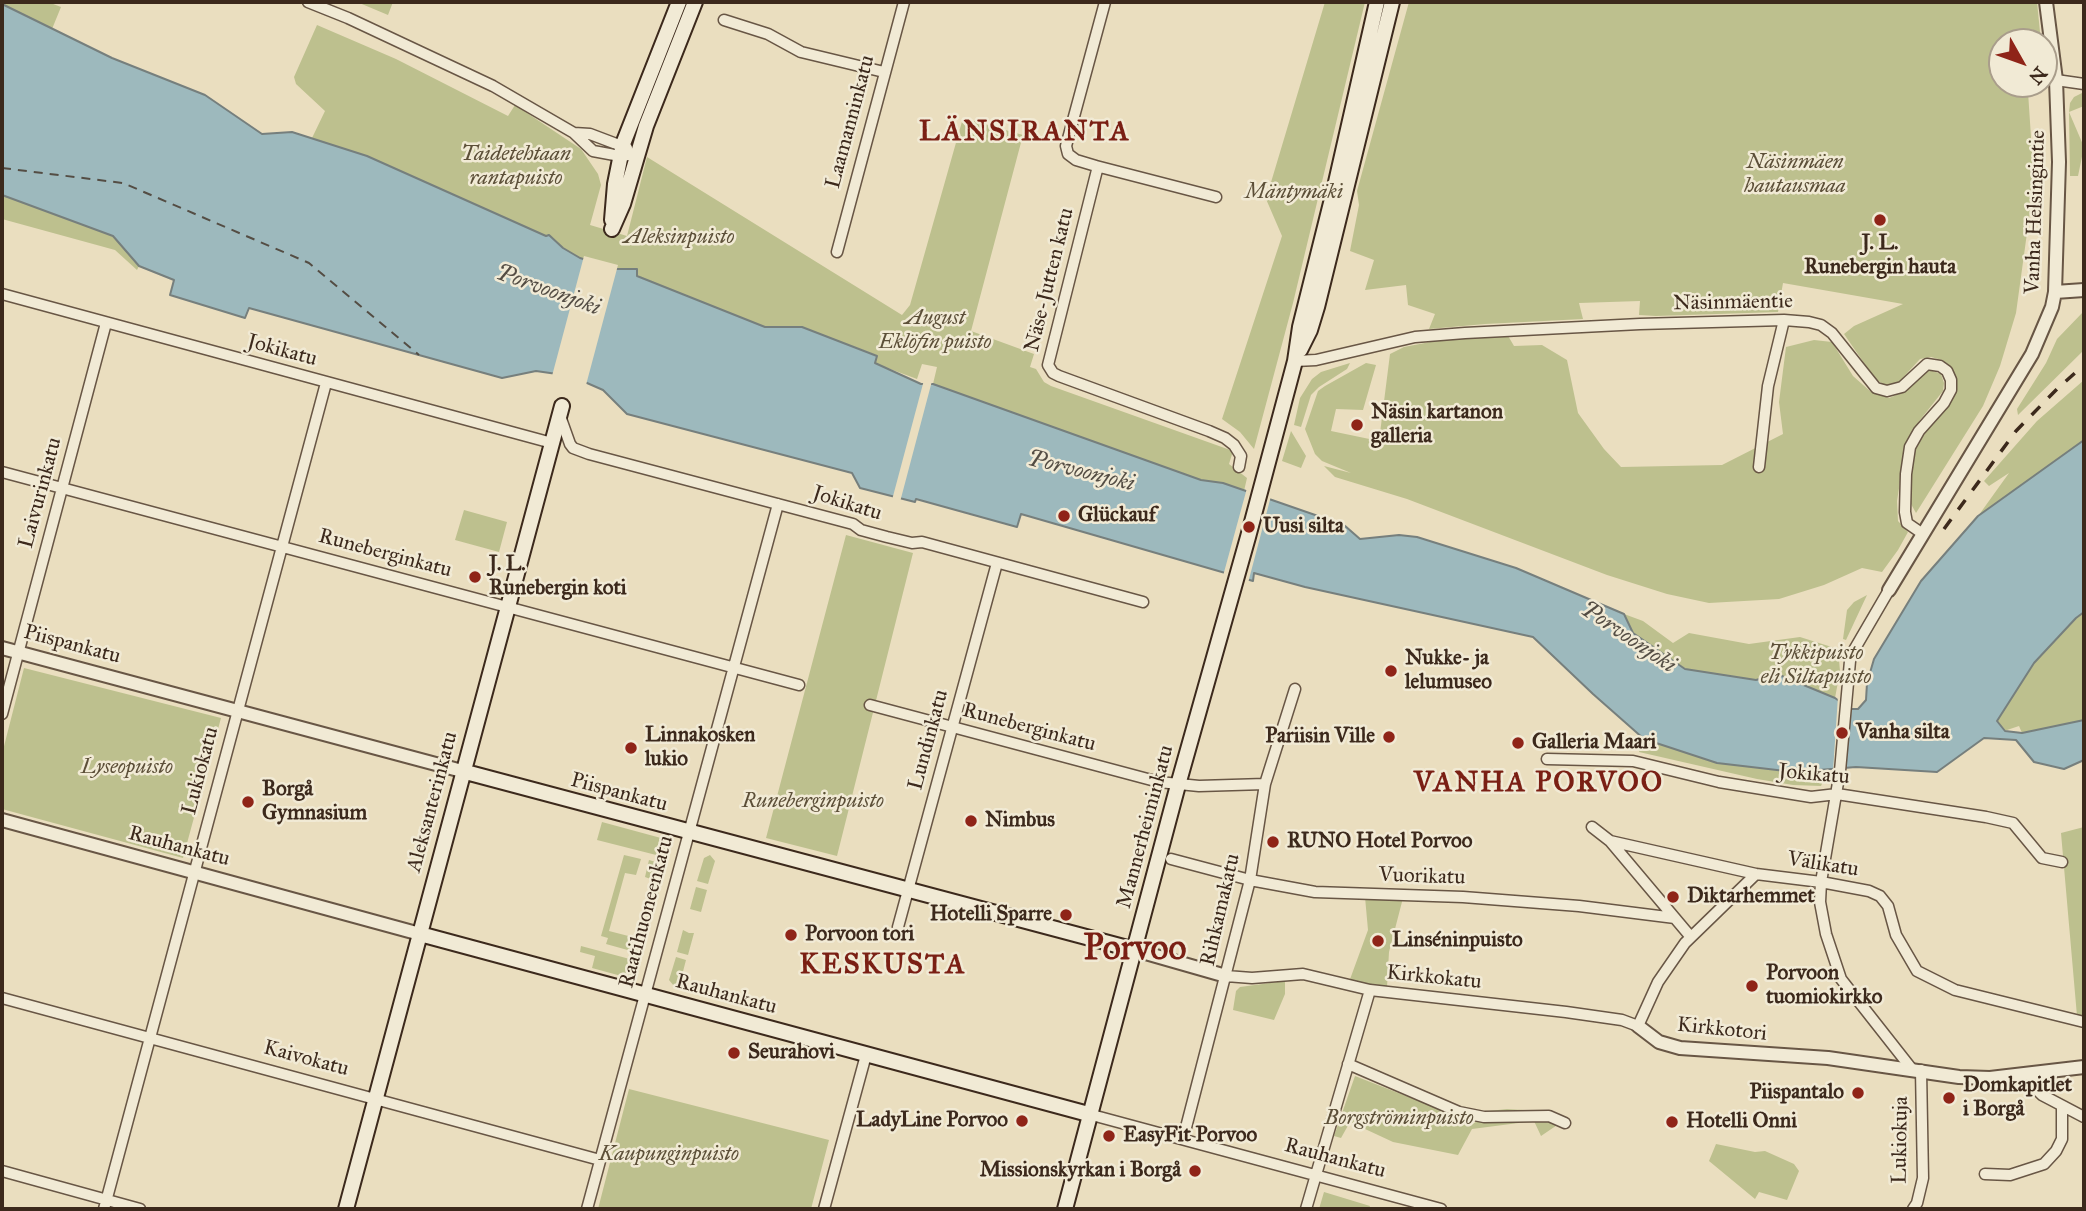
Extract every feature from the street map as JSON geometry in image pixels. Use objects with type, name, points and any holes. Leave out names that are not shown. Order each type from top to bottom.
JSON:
[{"type":"main road","points":[[679,2],[622,150],[611,229],[623,204],[637,154],[695,2]]},
{"type":"main road","points":[[1295,360],[1300,327],[1377,2]]},
{"type":"main road","points":[[1295,360],[1314,319],[1392,2]]},
{"type":"main road","name":"Mannerheiminkatu","points":[[1065,1209],[1295,360]]},
{"type":"main road","name":"Aleksanterinkatu","points":[[345,1209],[561,411]]},
{"type":"main road","name":"Piispankatu","points":[[463,771],[908,892],[1135,950]]},
{"type":"main road","name":"Rauhankatu","points":[[420,934],[1092,1115]]},
{"type":"street","points":[[308,2],[493,86],[574,133],[590,134],[622,150],[637,154]]},
{"type":"street","name":"Laamanninkatu","points":[[837,252],[904,2]]},
{"type":"street","points":[[1105,2],[1066,146],[1068,154],[1076,160],[1096,166],[1216,197]]},
{"type":"street","name":"Vanha Helsingintie","points":[[2046,2],[2049,28]]},
{"type":"street","points":[[724,20],[768,34],[802,52],[884,72]]},
{"type":"street","points":[[2058,80],[2084,83]]},
{"type":"street","name":"Vanha Helsingintie","points":[[1889,590],[2032,354],[2047,322],[2055,292],[2059,162],[2057,98]]},
{"type":"street","name":"Näse-Jutten katu","points":[[1096,166],[1048,365],[1053,373],[1059,376],[1225,438],[1241,456],[1239,467]]},
{"type":"street","points":[[2055,292],[2084,290]]},
{"type":"street","name":"Jokikatu","points":[[2,295],[552,443]]},
{"type":"street","points":[[1759,467],[1768,386],[1784,320]]},
{"type":"street","name":"Näsinmäentie","points":[[1295,360],[1315,360],[1384,342],[1427,336],[1587,326],[1784,320],[1809,322],[1832,333],[1876,388],[1888,391],[1902,387],[1927,364],[1940,366],[1947,371],[1951,390],[1910,447],[1906,474],[1905,512],[1908,523],[1923,534]]},
{"type":"street","name":"Laivurinkatu","points":[[2,714],[106,323]]},
{"type":"street","name":"Lukiokatu","points":[[105,1205],[326,383]]},
{"type":"street","name":"Jokikatu","points":[[561,411],[570,444],[573,448],[589,454],[853,524],[861,530],[912,544],[922,542],[1143,601]]},
{"type":"street","name":"Runeberginkatu","points":[[2,471],[799,685]]},
{"type":"street","name":"Raatihuoneenkatu","points":[[587,1209],[778,504]]},
{"type":"street","name":"Lundinkatu","points":[[898,927],[997,563]]},
{"type":"street","points":[[1889,590],[1854,650],[1846,696],[1837,794],[1821,882],[1820,902],[1826,934],[1840,979],[1916,1069]]},
{"type":"street","name":"Piispankatu","points":[[2,648],[463,771]]},
{"type":"street","name":"Rihkamakatu","points":[[1182,1139],[1250,880],[1265,784],[1295,689]]},
{"type":"street","name":"Runeberginkatu","points":[[870,705],[1178,785]]},
{"type":"street","name":"Jokikatu","points":[[1546,759],[1633,761],[1719,782],[1799,796],[1837,794],[1986,817],[2013,823],[2042,858],[2062,862]]},
{"type":"street","points":[[1178,785],[1265,784]]},
{"type":"street","name":"Rauhankatu","points":[[2,820],[420,934]]},
{"type":"street","name":"Välikatu","points":[[1592,827],[1610,841],[1756,874],[1869,891],[1880,897],[1888,906],[1896,935],[1917,971],[1955,990],[2084,1022]]},
{"type":"street","points":[[1610,841],[1690,936]]},
{"type":"street","name":"Vuorikatu","points":[[1171,859],[1250,880],[1315,892],[1463,897],[1579,906],[1675,918]]},
{"type":"street","name":"Kirkkotori","points":[[1756,874],[1690,936],[1658,982],[1638,1026],[1659,1042],[1680,1048],[1828,1058],[1977,1078],[2084,1067]]},
{"type":"street","name":"Piispankatu","points":[[1135,950],[1226,976]]},
{"type":"street","name":"Kirkkokatu","points":[[1226,976],[1252,978],[1303,974],[1370,990],[1566,1012],[1622,1020],[1638,1026]]},
{"type":"street","points":[[1306,1209],[1370,990]]},
{"type":"street","name":"Kaivokatu","points":[[2,998],[600,1160]]},
{"type":"street","points":[[824,1209],[866,1055]]},
{"type":"street","points":[[1348,1064],[1459,1111],[1484,1117],[1549,1116],[1565,1123]]},
{"type":"street","name":"Lukiokuja","points":[[1913,1209],[1923,1178],[1916,1069]]},
{"type":"street","points":[[2032,1073],[2035,1088],[2042,1095],[2084,1117]]},
{"type":"street","points":[[1985,1174],[2010,1175],[2044,1164],[2056,1151],[2062,1139],[2062,1106]]},
{"type":"street","name":"Rauhankatu","points":[[1092,1115],[1441,1209]]},
{"type":"street","points":[[2,1171],[105,1205],[139,1209]]},
{"type":"green space","points":[[2,2],[48,2],[61,7],[52,29]]},
{"type":"green space","points":[[357,2],[393,2],[388,15]]},
{"type":"green space","name":"Mäntymäki","points":[[1325,2],[1365,2],[1293,303],[1254,449],[1240,432],[1222,419],[1282,236],[1266,199]]},
{"type":"green space","name":"Näsinmäen hautausmaa","points":[[1409,2],[2037,2],[2040,28],[1988,28],[1988,98],[2028,98],[2034,182],[2016,313],[2000,366],[1983,406],[1916,513],[1911,504],[1912,463],[1917,444],[1956,393],[1956,379],[1952,369],[1942,360],[1931,357],[1920,359],[1899,382],[1885,385],[1875,379],[1844,334],[1854,326],[1903,304],[1783,283],[1778,312],[1656,316],[1639,315],[1640,301],[1579,303],[1583,319],[1429,329],[1435,314],[1408,305],[1406,285],[1365,290],[1374,260],[1350,251],[1359,205],[1357,191]]},
{"type":"green space","points":[[317,25],[396,59],[508,116],[515,105],[581,149],[598,174],[601,185],[590,225],[627,236],[647,157],[902,315],[910,305],[963,118],[1023,135],[971,331],[1034,354],[1030,367],[1036,369],[1044,382],[1051,386],[1233,451],[1229,464],[1247,478],[1244,491],[1223,483],[1201,480],[933,384],[937,367],[922,364],[917,379],[874,363],[876,355],[802,327],[765,327],[637,276],[637,269],[617,269],[580,258],[549,235],[546,236],[367,156],[312,138],[325,111],[296,84],[294,77]]},
{"type":"green space","points":[[2084,92],[2084,106],[2069,112],[2074,97]]},
{"type":"green space","points":[[2069,112],[2084,147],[2078,176],[2070,176]]},
{"type":"green space","points":[[2,195],[113,236],[139,266],[137,270],[115,250],[2,219]]},
{"type":"green space","points":[[2084,311],[2084,350],[2018,415],[2017,409],[2046,363],[2057,339]]},
{"type":"green space","points":[[1507,334],[1514,346],[1542,345],[1567,360],[1578,413],[1621,467],[1722,465],[1783,434],[1779,402],[1786,347],[1814,340],[1832,342],[1853,376],[1871,392],[1889,398],[1904,392],[1930,370],[1941,374],[1943,391],[1920,420],[1906,444],[1897,501],[1898,521],[1908,532],[1882,572],[1862,568],[1824,585],[1779,599],[1709,603],[1667,594],[1607,575],[1407,499],[1335,477],[1324,466],[1351,473],[1322,461],[1315,454],[1305,429],[1318,391],[1325,386],[1366,363],[1376,365],[1363,410],[1336,409],[1331,431],[1379,441],[1390,354],[1404,347],[1451,338]]},
{"type":"green space","points":[[1350,363],[1347,369],[1311,395],[1301,427],[1294,425],[1300,398],[1312,379],[1321,372]]},
{"type":"green space","points":[[2084,380],[2084,440],[1976,519],[2009,473],[1989,486],[1984,481],[2037,421]]},
{"type":"green space","points":[[1291,431],[1306,456],[1301,468],[1282,461]]},
{"type":"green space","points":[[464,510],[507,522],[499,552],[455,540]]},
{"type":"green space","name":"Runeberginpuisto","points":[[846,535],[913,553],[837,856],[766,838]]},
{"type":"green space","points":[[1867,595],[1846,640],[1843,639],[1847,610],[1854,602]]},
{"type":"green space","points":[[2084,612],[2084,720],[2022,733],[2019,726],[2004,731],[1997,721],[2034,663]]},
{"type":"green space","name":"Tykkipuisto eli Siltapuisto","points":[[1624,614],[1643,621],[1673,643],[1689,633],[1749,644],[1800,637],[1838,649],[1840,671],[1835,698],[1777,674],[1757,680],[1686,669],[1633,633]]},
{"type":"green space","name":"Lyseopuisto","points":[[24,668],[221,718],[183,858],[2,809],[2,754]]},
{"type":"green space","points":[[1644,739],[1717,763],[1794,772],[1826,769],[1825,777],[1821,786],[1757,779],[1639,752]]},
{"type":"green space","points":[[602,822],[672,841],[668,858],[597,840]]},
{"type":"green space","points":[[2084,827],[2084,1017],[2077,1016],[2061,833]]},
{"type":"green space","points":[[624,855],[641,859],[636,875],[625,873],[609,931],[640,939],[648,912],[653,914],[642,954],[606,944],[608,938],[601,936]]},
{"type":"green space","points":[[710,855],[715,861],[708,884],[697,881],[704,858]]},
{"type":"green space","points":[[649,860],[666,865],[655,907],[650,905],[656,881],[645,877]]},
{"type":"green space","points":[[696,887],[707,890],[701,912],[690,909]]},
{"type":"green space","name":"Linséninpuisto","points":[[1365,897],[1403,898],[1389,952],[1387,987],[1349,982],[1368,930]]},
{"type":"green space","points":[[683,930],[694,933],[688,955],[677,952]]},
{"type":"green space","points":[[581,946],[641,962],[636,980],[592,968],[595,956],[580,952]]},
{"type":"green space","points":[[676,957],[686,960],[680,983],[674,986],[669,980]]},
{"type":"green space","points":[[1285,981],[1285,994],[1274,1020],[1233,1010],[1236,991],[1240,987]]},
{"type":"green space","name":"Borgströminpuisto","points":[[1355,1076],[1475,1123],[1480,1112],[1507,1109],[1555,1112],[1566,1119],[1541,1136],[1534,1121],[1472,1129],[1458,1155],[1393,1142],[1350,1122],[1341,1138],[1334,1136]]},
{"type":"green space","name":"Kaupunginpuisto","points":[[629,1089],[829,1140],[811,1209],[598,1209]]},
{"type":"green space","points":[[1716,1144],[1755,1152],[1765,1151],[1794,1164],[1799,1171],[1787,1200],[1759,1192],[1755,1199],[1709,1161]]},
{"type":"green space","points":[[1324,1192],[1370,1206],[1369,1209],[1319,1209]]},
{"type":"water","name":"Porvoonjoki","points":[[2,4],[112,58],[205,95],[262,134],[292,132],[367,156],[546,236],[549,235],[580,258],[617,269],[637,269],[637,276],[765,327],[802,327],[877,356],[875,363],[921,384],[933,384],[1201,480],[1223,483],[1344,525],[1360,539],[1399,535],[1417,537],[1516,568],[1624,614],[1633,633],[1685,669],[1756,680],[1777,674],[1835,698],[1850,709],[1858,709],[1866,700],[1867,683],[1874,659],[1921,581],[1978,516],[2084,440],[2084,612],[2034,663],[1997,721],[2005,731],[2022,733],[2084,720],[2084,760],[2064,769],[2034,762],[2016,740],[1984,738],[1937,772],[1856,767],[1794,772],[1717,763],[1644,739],[1533,637],[1305,587],[1254,573],[1253,581],[1021,514],[1017,527],[916,499],[915,502],[860,488],[852,473],[627,414],[603,390],[571,376],[536,371],[502,378],[249,308],[245,318],[170,295],[174,280],[139,266],[113,236],[2,195]]},
{"type":"pier","points":[[584,256],[618,265],[586,385],[552,376]]},
{"type":"pier","points":[[924,380],[932,381],[900,502],[892,500]]},
{"type":"pier","points":[[1247,488],[1271,496],[1248,583],[1223,576]]},
{"type":"pier","name":"Vanha silta","points":[[1838,696],[1851,705],[1846,771],[1833,771]]},
{"type":"ferry route","points":[[2,168],[123,183],[309,263],[419,355]]},
{"type":"railway","points":[[1944,529],[2016,431],[2084,365]]},
{"type":"place","name":"J. L. Runebergin hauta","points":[[1880,220]]},
{"type":"place","name":"Näsin kartanon galleria","points":[[1357,425]]},
{"type":"place","name":"Glückauf","points":[[1064,516]]},
{"type":"place","name":"Uusi silta","points":[[1249,527]]},
{"type":"place","name":"J. L. Runebergin koti","points":[[475,577]]},
{"type":"place","name":"Nukke- ja lelumuseo","points":[[1391,671]]},
{"type":"place","name":"Vanha silta","points":[[1842,733]]},
{"type":"place","name":"Pariisin Ville","points":[[1389,737]]},
{"type":"place","name":"Galleria Maari","points":[[1518,743]]},
{"type":"place","name":"Linnakosken lukio","points":[[631,748]]},
{"type":"place","name":"Borgå Gymnasium","points":[[248,802]]},
{"type":"place","name":"Nimbus","points":[[971,821]]},
{"type":"place","name":"RUNO Hotel Porvoo","points":[[1273,842]]},
{"type":"place","name":"Diktarhemmet","points":[[1673,897]]},
{"type":"place","name":"Hotelli Sparre","points":[[1066,915]]},
{"type":"place","name":"Porvoon tori","points":[[791,935]]},
{"type":"place","name":"Linséninpuisto","points":[[1378,941]]},
{"type":"place","name":"Porvoon tuomiokirkko","points":[[1752,986]]},
{"type":"place","name":"Seurahovi","points":[[734,1053]]},
{"type":"place","name":"Piispantalo","points":[[1858,1093]]},
{"type":"place","name":"Domkapitlet i Borgå","points":[[1949,1098]]},
{"type":"place","name":"LadyLine Porvoo","points":[[1022,1121]]},
{"type":"place","name":"Hotelli Onni","points":[[1672,1122]]},
{"type":"place","name":"EasyFit Porvoo","points":[[1109,1136]]},
{"type":"place","name":"Missionskyrkan i Borgå","points":[[1195,1171]]},
{"type":"district","name":"LÄNSIRANTA","points":[[1025,133]]},
{"type":"district","name":"VANHA PORVOO","points":[[1539,784]]},
{"type":"district","name":"Porvoo","points":[[1135,950]]},
{"type":"district","name":"KESKUSTA","points":[[883,966]]},
{"type":"park label","name":"Taidetehtaan rantapuisto","points":[[516,167]]},
{"type":"park label","name":"Aleksinpuisto","points":[[679,238]]},
{"type":"park label","name":"August Eklöfin puisto","points":[[935,331]]}]
